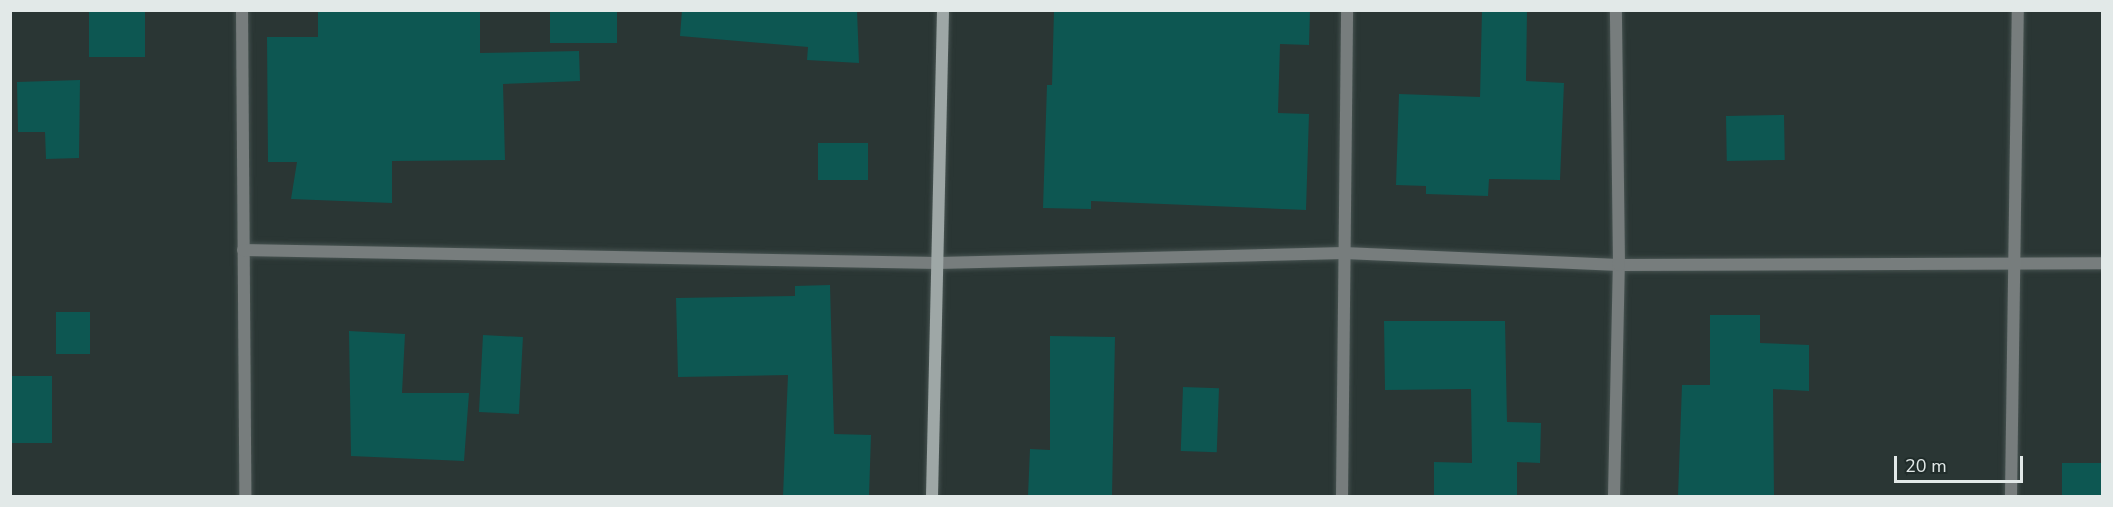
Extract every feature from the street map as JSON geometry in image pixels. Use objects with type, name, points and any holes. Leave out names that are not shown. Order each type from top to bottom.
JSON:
[{"type":"main road","points":[[932,496],[943,10]]},
{"type":"street","points":[[242,10],[245,496]]},
{"type":"street","points":[[1342,496],[1347,10]]},
{"type":"street","points":[[1614,496],[1619,265],[1616,10]]},
{"type":"street","points":[[2011,496],[2018,10]]},
{"type":"street","points":[[243,250],[938,263],[1344,253],[1619,265],[2103,263]]},
{"type":"building","points":[[89,10],[145,10],[145,57],[89,57]]},
{"type":"building","points":[[318,10],[480,10],[480,53],[579,51],[580,81],[503,84],[505,160],[392,161],[392,203],[291,199],[297,162],[268,162],[267,37],[318,37]]},
{"type":"building","points":[[550,10],[617,10],[617,43],[550,43]]},
{"type":"building","points":[[682,10],[857,10],[859,63],[807,60],[808,47],[680,36]]},
{"type":"building","points":[[1054,10],[1310,10],[1309,45],[1280,44],[1278,113],[1309,114],[1306,210],[1091,201],[1091,209],[1043,208],[1047,85],[1052,85]]},
{"type":"building","points":[[1482,10],[1527,10],[1526,81],[1564,83],[1560,180],[1489,179],[1488,196],[1426,194],[1426,186],[1396,185],[1399,94],[1480,97]]},
{"type":"building","points":[[80,80],[79,158],[46,159],[45,132],[18,132],[17,82]]},
{"type":"building","points":[[1784,115],[1785,160],[1727,161],[1726,116]]},
{"type":"building","points":[[818,143],[868,143],[868,180],[818,180]]},
{"type":"building","points":[[830,285],[834,434],[871,435],[869,496],[783,496],[788,375],[678,377],[676,298],[795,296],[795,286]]},
{"type":"building","points":[[56,312],[90,312],[90,354],[56,354]]},
{"type":"building","points":[[1710,315],[1760,315],[1760,343],[1809,345],[1809,391],[1773,389],[1774,496],[1678,496],[1682,385],[1710,385]]},
{"type":"building","points":[[1384,321],[1505,321],[1507,422],[1541,423],[1540,463],[1517,462],[1517,496],[1434,496],[1434,462],[1472,463],[1471,389],[1385,390]]},
{"type":"building","points":[[349,331],[405,334],[402,393],[469,393],[464,461],[351,456]]},
{"type":"building","points":[[483,335],[523,337],[519,414],[479,412]]},
{"type":"building","points":[[1050,336],[1115,337],[1112,496],[1028,496],[1030,449],[1050,450]]},
{"type":"building","points":[[10,376],[52,376],[52,443],[10,443]]},
{"type":"building","points":[[1183,387],[1219,388],[1217,452],[1181,451]]},
{"type":"building","points":[[2062,463],[2102,463],[2102,496],[2062,496]]}]
